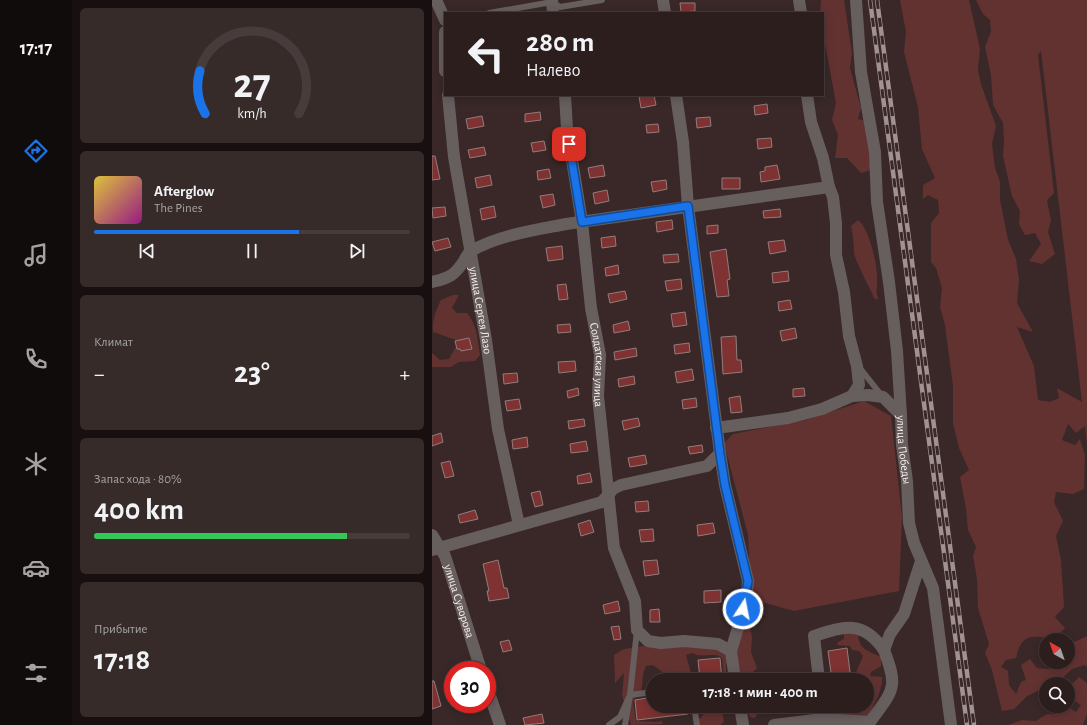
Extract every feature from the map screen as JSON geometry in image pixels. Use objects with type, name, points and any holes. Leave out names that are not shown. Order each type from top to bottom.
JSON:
[{"type":"street","points":[[436,0],[444,18]]},
{"type":"street","points":[[663,0],[665,12]]},
{"type":"street","points":[[799,0],[801,12]]},
{"type":"street","points":[[856,0],[861,72],[875,152],[877,202],[889,282],[901,415]]},
{"type":"street","name":"улица Сергея Лазо","points":[[448,96],[454,157],[469,252],[486,340],[498,429],[519,525]]},
{"type":"street","name":"Солдатская улица","points":[[565,96],[567,129],[582,222],[591,308],[600,355],[598,396],[614,548],[635,601],[637,630]]},
{"type":"street","points":[[676,96],[683,142],[688,206],[716,428],[725,485],[748,581],[746,601],[731,651],[735,673]]},
{"type":"street","points":[[807,96],[811,122],[823,158],[829,187],[833,197],[836,223],[836,255],[844,292],[849,336],[857,366],[859,385],[852,396]]},
{"type":"street","points":[[432,282],[447,279],[455,273],[469,252],[487,244],[524,233],[566,224],[829,187]]},
{"type":"street","points":[[716,428],[788,418],[822,409],[852,396],[868,395],[883,397]]},
{"type":"street","name":"улица Победы","points":[[883,397],[901,415],[902,445],[907,481],[909,523],[914,543],[933,588],[951,725]]},
{"type":"street","points":[[436,549],[476,539],[519,525],[602,502],[613,489],[707,466],[720,454]]},
{"type":"street","name":"улица Суворова","points":[[432,535],[436,549],[458,594],[478,661]]},
{"type":"street","points":[[884,650],[890,634],[904,614],[921,561]]},
{"type":"street","points":[[774,725],[823,722],[871,724],[893,686],[890,667],[884,650],[877,639],[867,631],[856,628],[831,630],[814,636],[818,673]]},
{"type":"street","points":[[637,630],[648,640],[661,643],[684,641],[718,644],[731,651]]},
{"type":"street","points":[[496,713],[500,725]]},
{"type":"street","points":[[741,713],[743,725]]},
{"type":"lane","points":[[497,12],[552,5],[560,7],[602,0]]},
{"type":"lane","points":[[857,366],[883,397]]},
{"type":"lane","points":[[625,725],[630,695],[637,630]]},
{"type":"lane","points":[[630,695],[646,693]]},
{"type":"lane","points":[[609,725],[620,717],[630,695]]},
{"type":"lane","points":[[695,713],[697,725]]},
{"type":"shaded area","points":[[821,0],[844,0],[852,53],[850,68],[861,108],[858,119],[866,121],[871,170],[861,173],[847,158],[835,158],[838,135],[832,120],[836,103],[824,38],[824,12],[820,12]]},
{"type":"shaded area","points":[[900,0],[969,0],[980,49],[978,70],[981,84],[996,126],[992,144],[995,168],[1000,182],[1000,200],[1008,240],[1016,259],[1019,280],[1017,303],[1033,332],[1017,327],[1034,366],[1038,400],[1050,402],[1059,398],[1057,388],[1082,402],[1041,51],[1038,55],[1054,193],[1047,200],[1051,221],[1048,232],[1055,254],[1042,264],[1029,261],[1041,244],[1035,233],[1025,235],[1019,224],[1020,211],[1012,196],[1003,156],[1003,123],[993,105],[991,75],[985,47],[991,31],[990,20],[983,14],[976,0],[1087,0],[1087,445],[1085,426],[1076,433],[1068,424],[1062,440],[1075,445],[1080,439],[1085,455],[1084,489],[1073,494],[1056,492],[1054,502],[1063,521],[1056,536],[1061,560],[1064,607],[1055,617],[1065,628],[1060,633],[1039,633],[1039,637],[1025,640],[1018,649],[1016,658],[1006,660],[1001,667],[1008,671],[1009,685],[1016,694],[1021,682],[1026,680],[1021,665],[1030,659],[1039,669],[1072,669],[1063,677],[1039,677],[1039,690],[1027,696],[1014,709],[1002,711],[992,670],[985,653],[989,644],[978,608],[977,579],[973,556],[976,547],[968,530],[966,508],[960,477],[969,470],[959,448],[953,423],[953,386],[945,325],[940,307],[942,288],[936,268],[931,262],[931,223],[939,213],[938,200],[928,195],[923,199],[923,185],[935,178],[922,149],[918,107],[904,52],[906,32]]},
{"type":"shaded area","points":[[858,220],[866,230],[874,255],[877,271],[878,299],[875,299],[854,253],[851,226]]},
{"type":"shaded area","points":[[453,295],[459,295],[452,308],[457,313],[467,313],[471,318],[476,333],[480,355],[475,361],[459,362],[451,367],[432,367],[432,353],[440,360],[449,359],[459,341],[433,332],[435,315],[441,300]]},
{"type":"shaded area","points":[[864,401],[891,416],[902,517],[899,591],[794,611],[751,599],[748,535],[724,443],[733,434],[805,420]]},
{"type":"shaded area","points":[[746,617],[752,637],[751,652],[757,668],[752,673],[730,673],[728,664],[726,664],[726,673],[723,673],[722,658],[719,656],[696,655],[692,653],[686,655],[691,673],[663,673],[653,665],[646,666],[643,674],[641,692],[633,702],[636,721],[662,721],[663,724],[631,725],[622,695],[624,673],[615,683],[614,655],[624,649],[642,646],[653,647],[669,644],[735,651]]},
{"type":"shaded area","points":[[852,631],[858,635],[860,644],[865,649],[881,657],[881,666],[871,673],[856,673],[863,656],[859,651],[852,650],[850,646],[837,645],[838,642],[844,639],[844,633]]},
{"type":"shaded area","points":[[1087,636],[1087,667],[1085,665],[1075,668],[1075,642]]},
{"type":"shaded area","points":[[874,676],[882,677],[882,683],[874,704]]},
{"type":"shaded area","points":[[1079,677],[1087,683],[1087,714],[1083,725],[1008,725],[1022,720],[1036,721],[1047,714],[1075,713],[1081,705],[1075,701],[1075,681]]},
{"type":"shaded area","points":[[722,713],[724,722],[720,725],[695,725],[695,723],[704,714]]},
{"type":"shaded area","points":[[749,713],[758,713],[755,718],[750,717]]},
{"type":"shaded area","points":[[827,713],[870,713],[865,725],[827,725]]},
{"type":"building","points":[[680,3],[695,3],[695,11],[681,12]]},
{"type":"building","points":[[639,96],[654,96],[656,105],[641,108]]},
{"type":"building","points":[[767,104],[768,113],[755,115],[754,106]]},
{"type":"building","points":[[540,112],[541,120],[525,122],[525,114]]},
{"type":"building","points":[[482,116],[484,126],[468,129],[466,119]]},
{"type":"building","points":[[710,117],[711,126],[697,128],[696,118]]},
{"type":"building","points":[[658,124],[659,132],[647,133],[646,125]]},
{"type":"building","points":[[771,138],[772,147],[758,149],[757,139]]},
{"type":"building","points":[[544,141],[546,150],[533,152],[531,143]]},
{"type":"building","points":[[484,147],[486,155],[470,158],[468,150]]},
{"type":"building","points":[[432,156],[435,156],[440,179],[432,180]]},
{"type":"building","points":[[603,165],[605,176],[590,178],[588,168]]},
{"type":"building","points":[[777,165],[780,179],[761,182],[760,172],[765,171],[765,167]]},
{"type":"building","points":[[549,169],[551,178],[538,180],[537,171]]},
{"type":"building","points":[[490,175],[492,185],[477,188],[475,178]]},
{"type":"building","points":[[722,178],[740,178],[740,189],[722,189]]},
{"type":"building","points":[[666,180],[667,189],[653,192],[651,182]]},
{"type":"building","points":[[607,190],[609,201],[595,204],[593,193]]},
{"type":"building","points":[[553,194],[555,205],[543,208],[540,196]]},
{"type":"building","points":[[494,206],[496,217],[482,220],[480,209]]},
{"type":"building","points":[[445,207],[446,216],[433,218],[432,208]]},
{"type":"building","points":[[780,209],[781,217],[764,218],[763,211]]},
{"type":"building","points":[[672,220],[673,229],[657,232],[656,222]]},
{"type":"building","points":[[718,225],[718,233],[707,234],[707,226]]},
{"type":"building","points":[[615,236],[616,246],[602,248],[601,238]]},
{"type":"building","points":[[448,238],[451,247],[435,251],[432,242]]},
{"type":"building","points":[[784,240],[786,251],[770,254],[768,242]]},
{"type":"building","points":[[562,246],[563,259],[548,261],[546,248]]},
{"type":"building","points":[[726,249],[730,279],[727,280],[729,296],[717,297],[710,252]]},
{"type":"building","points":[[678,254],[679,262],[664,263],[663,255]]},
{"type":"building","points":[[618,265],[619,274],[606,276],[605,268]]},
{"type":"building","points":[[788,271],[789,281],[773,283],[772,273]]},
{"type":"building","points":[[681,279],[682,289],[667,291],[665,281]]},
{"type":"building","points":[[566,284],[568,299],[559,300],[557,285]]},
{"type":"building","points":[[625,291],[627,299],[610,303],[608,294]]},
{"type":"building","points":[[790,300],[792,309],[779,311],[778,302]]},
{"type":"building","points":[[685,312],[687,325],[673,327],[671,314]]},
{"type":"building","points":[[628,321],[630,330],[614,333],[613,325]]},
{"type":"building","points":[[570,324],[571,332],[558,333],[557,325]]},
{"type":"building","points":[[795,328],[797,338],[782,341],[780,331]]},
{"type":"building","points":[[736,336],[737,360],[741,360],[742,372],[723,374],[721,337]]},
{"type":"building","points":[[469,338],[472,349],[461,351],[460,349],[457,349],[455,341]]},
{"type":"building","points":[[689,343],[690,352],[675,354],[674,345]]},
{"type":"building","points":[[636,348],[637,356],[615,360],[614,352]]},
{"type":"building","points":[[575,361],[576,371],[559,373],[558,362]]},
{"type":"building","points":[[692,369],[694,380],[677,383],[675,372]]},
{"type":"building","points":[[517,373],[518,382],[504,384],[503,374]]},
{"type":"building","points":[[634,376],[635,384],[619,387],[618,379]]},
{"type":"building","points":[[578,388],[579,395],[568,398],[567,391]]},
{"type":"building","points":[[804,388],[805,396],[793,397],[793,389]]},
{"type":"building","points":[[740,396],[742,412],[731,413],[729,398]]},
{"type":"building","points":[[696,398],[697,407],[683,409],[682,400]]},
{"type":"building","points":[[519,399],[521,409],[507,411],[505,401]]},
{"type":"building","points":[[638,418],[640,426],[624,430],[622,421]]},
{"type":"building","points":[[584,419],[585,426],[569,429],[568,421]]},
{"type":"building","points":[[441,433],[443,442],[432,446],[432,436]]},
{"type":"building","points":[[527,437],[528,447],[513,449],[512,440]]},
{"type":"building","points":[[586,441],[588,451],[571,453],[570,444]]},
{"type":"building","points":[[702,445],[703,452],[690,454],[688,447]]},
{"type":"building","points":[[645,455],[647,464],[630,467],[628,458]]},
{"type":"building","points":[[450,461],[454,476],[445,478],[441,463]]},
{"type":"building","points":[[590,473],[592,482],[578,484],[577,476]]},
{"type":"building","points":[[540,491],[543,505],[535,507],[531,493]]},
{"type":"building","points":[[648,501],[649,511],[636,512],[635,502]]},
{"type":"building","points":[[475,510],[478,519],[460,523],[458,515]]},
{"type":"building","points":[[590,520],[594,532],[581,536],[578,524]]},
{"type":"building","points":[[713,523],[715,533],[698,536],[697,525]]},
{"type":"building","points":[[653,529],[654,541],[641,542],[639,530]]},
{"type":"building","points":[[498,560],[504,588],[507,588],[509,598],[489,601],[487,591],[489,591],[483,564]]},
{"type":"building","points":[[657,560],[659,574],[645,576],[643,561]]},
{"type":"building","points":[[721,590],[721,602],[704,603],[704,591]]},
{"type":"building","points":[[618,601],[620,611],[605,614],[603,605]]},
{"type":"building","points":[[659,609],[660,622],[650,622],[650,610]]},
{"type":"building","points":[[619,626],[621,639],[614,640],[611,627]]},
{"type":"building","points":[[509,640],[512,650],[503,652],[500,642]]},
{"type":"building","points":[[847,648],[850,673],[831,673],[828,651]]},
{"type":"building","points":[[720,658],[721,673],[699,673],[698,660]]},
{"type":"building","points":[[432,681],[434,681],[441,706],[432,709]]},
{"type":"building","points":[[646,698],[646,713],[688,714],[637,720],[635,700]]},
{"type":"building","points":[[542,714],[544,723],[525,725],[523,718]]},
{"type":"railway","points":[[870,0],[967,725]]},
{"type":"railway","points":[[877,0],[974,725]]},
{"type":"route","points":[[569,144],[582,222],[688,206],[720,454],[725,485],[739,538],[748,581],[746,601],[743,609]]}]
